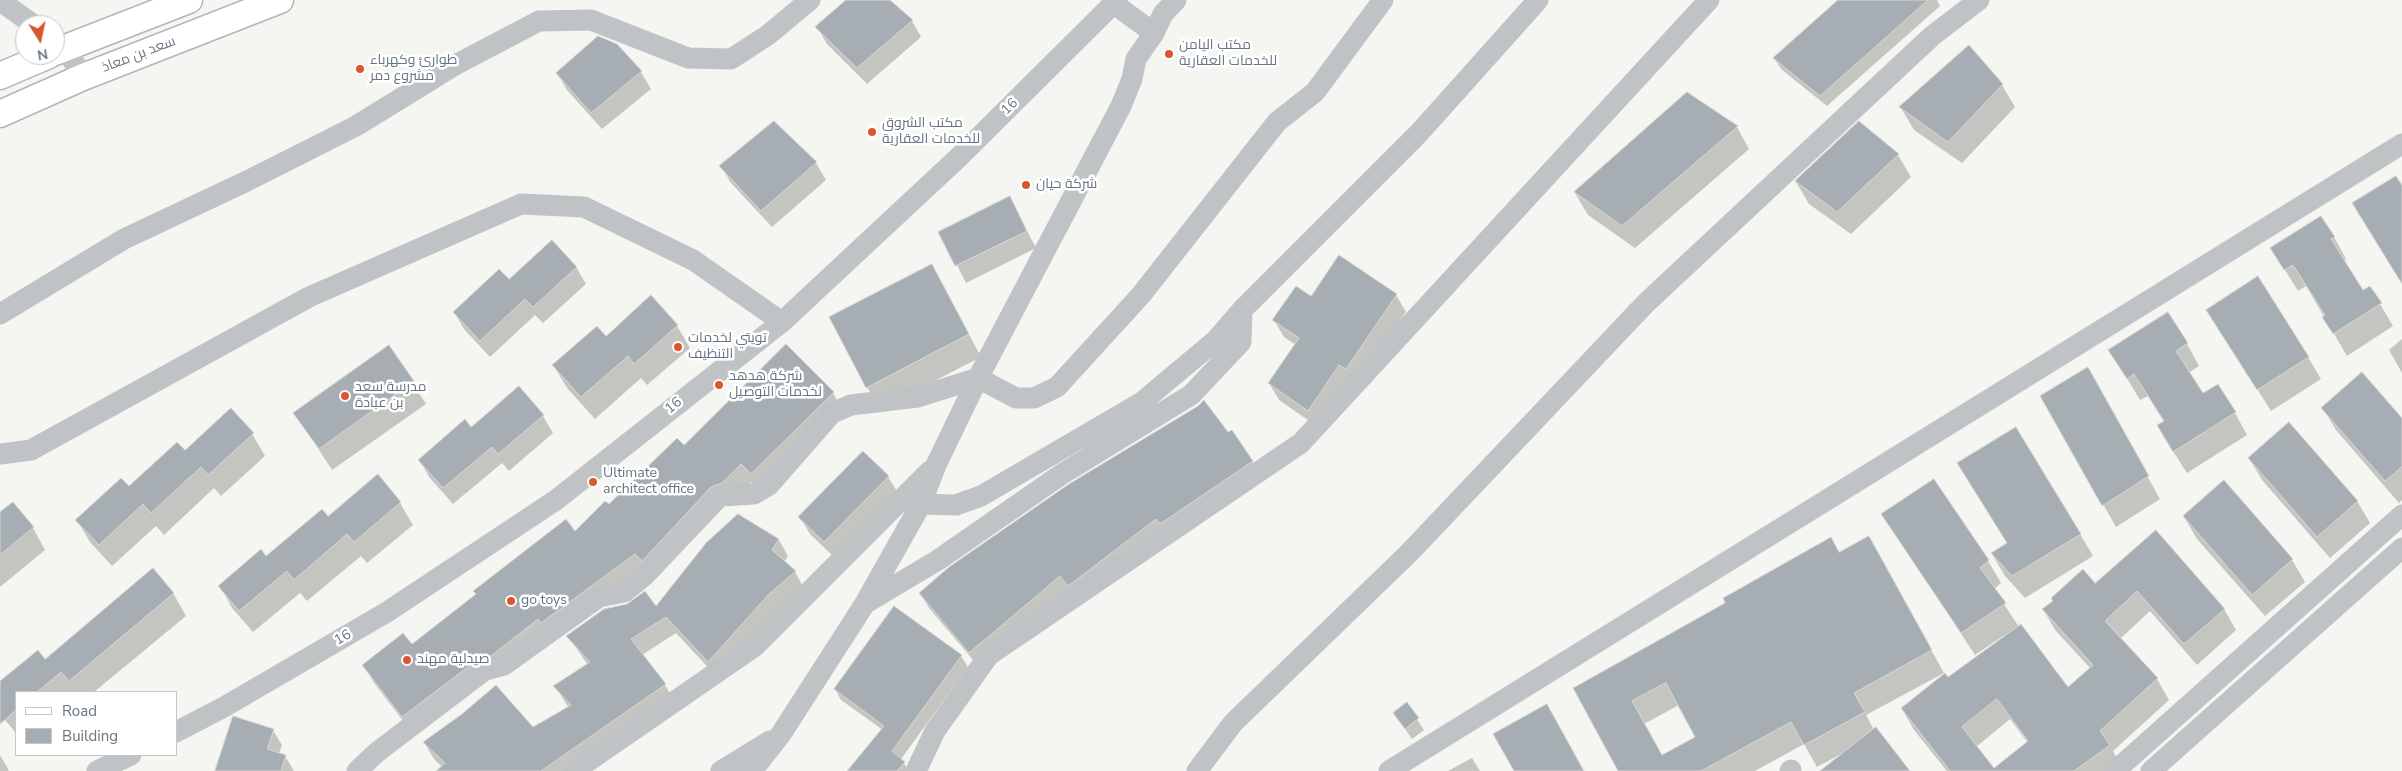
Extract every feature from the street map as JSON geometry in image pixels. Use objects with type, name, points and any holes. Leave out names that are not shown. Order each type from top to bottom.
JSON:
[{"type":"main road","points":[[65,46],[189,0]]},
{"type":"main road","name":"سعد بن معاذ","points":[[0,114],[84,77],[280,0]]},
{"type":"main road","points":[[0,76],[23,65]]},
{"type":"street","points":[[0,314],[124,238],[247,181],[356,126],[455,65],[539,21],[591,20],[688,58],[732,59],[768,35],[810,0]]},
{"type":"street","points":[[752,771],[781,734],[864,605],[921,504],[936,465],[978,378],[1121,106],[1132,79],[1136,59],[1154,33],[1163,14],[1176,0]]},
{"type":"street","points":[[356,771],[376,753],[485,670],[504,665],[599,597],[624,592],[644,575],[720,496],[754,494],[769,485],[832,413],[851,405],[918,397],[978,378],[1016,398],[1034,398],[1057,387],[1141,295],[1277,122],[1315,92],[1383,0]]},
{"type":"street","points":[[921,504],[956,505],[981,496],[1142,402],[1216,340],[1242,310],[1419,133],[1538,0]]},
{"type":"street","points":[[916,771],[935,731],[989,655],[1301,443],[1709,0]]},
{"type":"street","points":[[1197,771],[1233,723],[1409,552],[1646,303],[1932,36],[1979,0]]},
{"type":"street","points":[[0,1],[20,15]]},
{"type":"street","points":[[1115,2],[1154,33]]},
{"type":"street","name":"16","points":[[178,731],[224,707],[387,612],[556,500],[782,322],[952,163],[1115,2]]},
{"type":"street","points":[[65,58],[84,77]]},
{"type":"street","points":[[1389,771],[2402,144]]},
{"type":"street","points":[[0,454],[31,450],[309,296],[521,204],[584,207],[694,260],[782,322]]},
{"type":"street","points":[[864,605],[938,560],[1062,474],[1191,395],[1241,342],[1242,310]]},
{"type":"street","points":[[574,771],[755,646],[936,465]]},
{"type":"street","points":[[2114,771],[2402,515]]},
{"type":"street","points":[[2151,771],[2402,548]]},
{"type":"street","points":[[721,771],[781,734]]},
{"type":"street","points":[[98,771],[129,756]]},
{"type":"building","points":[[846,0],[890,0],[913,20],[857,68],[815,27]]},
{"type":"building","points":[[1838,0],[1928,0],[1820,96],[1773,58]]},
{"type":"building","points":[[598,36],[617,44],[642,71],[591,113],[556,73]]},
{"type":"building","points":[[1969,45],[2003,84],[1948,142],[1899,107]]},
{"type":"building","points":[[1687,92],[1738,126],[1622,226],[1574,192]]},
{"type":"building","points":[[774,121],[817,162],[761,211],[719,166]]},
{"type":"building","points":[[1859,121],[1899,154],[1837,212],[1795,181]]},
{"type":"building","points":[[2396,176],[2402,185],[2402,284],[2352,203]]},
{"type":"building","points":[[1010,196],[1027,231],[955,266],[938,232]]},
{"type":"building","points":[[2321,216],[2335,237],[2331,239],[2363,290],[2370,286],[2382,303],[2333,334],[2322,317],[2325,315],[2293,265],[2284,270],[2270,248]]},
{"type":"building","points":[[552,240],[577,267],[533,307],[525,299],[480,341],[453,312],[499,269],[509,279]]},
{"type":"building","points":[[1339,255],[1397,294],[1346,369],[1339,365],[1308,411],[1268,383],[1299,338],[1272,320],[1296,286],[1311,296]]},
{"type":"building","points":[[932,264],[969,334],[866,388],[829,317]]},
{"type":"building","points":[[2258,276],[2309,357],[2257,390],[2206,310]]},
{"type":"building","points":[[651,295],[678,325],[634,364],[628,356],[581,397],[552,365],[597,326],[606,336]]},
{"type":"building","points":[[2168,312],[2188,343],[2176,351],[2203,393],[2218,384],[2236,412],[2173,452],[2157,425],[2164,421],[2134,374],[2127,379],[2108,350]]},
{"type":"building","points":[[786,344],[834,392],[751,474],[741,464],[722,483],[711,487],[642,561],[635,554],[541,623],[538,619],[491,656],[477,660],[402,717],[362,665],[403,633],[412,644],[476,594],[473,591],[566,519],[575,531],[605,501],[609,504],[677,438],[684,445]]},
{"type":"building","points":[[389,345],[414,381],[319,449],[293,413]]},
{"type":"building","points":[[2088,367],[2149,476],[2102,506],[2040,396]]},
{"type":"building","points":[[2362,372],[2402,418],[2402,467],[2385,481],[2321,408]]},
{"type":"building","points":[[519,386],[544,415],[498,454],[492,447],[443,488],[418,460],[465,419],[471,427]]},
{"type":"building","points":[[1204,400],[1228,432],[1232,430],[1253,461],[1160,524],[1156,519],[1068,586],[1060,576],[969,653],[919,593],[949,567],[1069,484],[1198,406]]},
{"type":"building","points":[[231,408],[254,433],[208,475],[201,467],[151,513],[143,504],[99,545],[75,520],[121,478],[129,486],[177,442],[185,450]]},
{"type":"building","points":[[2289,422],[2358,501],[2317,537],[2248,458]]},
{"type":"building","points":[[2016,427],[2081,534],[2012,576],[1991,553],[2007,543],[1957,463]]},
{"type":"building","points":[[863,451],[889,476],[824,542],[798,517]]},
{"type":"building","points":[[378,474],[401,502],[354,542],[347,534],[294,580],[287,571],[239,611],[218,586],[261,549],[266,556],[322,509],[328,516]]},
{"type":"building","points":[[1934,479],[1989,560],[1980,568],[2006,603],[1961,633],[1881,514]]},
{"type":"building","points":[[2224,480],[2293,559],[2252,595],[2183,516]]},
{"type":"building","points":[[13,502],[34,527],[0,555],[0,512]]},
{"type":"building","points":[[738,514],[779,539],[772,550],[796,571],[769,594],[708,662],[666,617],[631,639],[666,684],[541,771],[436,771],[445,763],[423,742],[462,714],[496,685],[533,727],[571,705],[553,686],[590,662],[566,636],[604,609],[627,604],[645,591],[656,606],[706,543]]},
{"type":"building","points":[[2156,530],[2225,609],[2184,644],[2137,591],[2105,621],[2158,678],[2100,731],[2110,745],[2074,771],[1950,771],[1901,708],[1945,673],[1948,677],[2021,624],[2068,687],[2093,665],[2042,609],[2053,601],[2051,598],[2083,569],[2095,583]],"holes":[[[1997,699],[2028,741],[1994,768],[1962,727]]]},
{"type":"building","points":[[1869,536],[1932,650],[1854,693],[1865,712],[1804,745],[1791,722],[1701,771],[1618,771],[1573,688],[1725,603],[1723,598],[1831,537],[1839,552]],"holes":[[[1666,683],[1695,737],[1662,755],[1632,701]]]},
{"type":"building","points":[[153,568],[174,593],[69,681],[61,672],[38,691],[15,691],[15,711],[0,724],[0,681],[38,650],[45,659]]},
{"type":"building","points":[[894,606],[962,655],[892,751],[905,762],[897,771],[847,771],[884,726],[834,689]]},
{"type":"building","points":[[1407,702],[1419,718],[1405,729],[1393,713]]},
{"type":"building","points":[[1547,704],[1584,771],[1514,771],[1493,734]]},
{"type":"building","points":[[233,716],[274,729],[267,749],[286,755],[281,771],[215,771]]},
{"type":"building","points":[[1876,727],[1910,771],[1820,771]]},
{"type":"place","name":"مكتب اليامن للخدمات العقارية","points":[[1169,54]]},
{"type":"place","name":"طوارئ وكهرباء مشروع دمر","points":[[360,69]]},
{"type":"place","name":"مكتب الشروق للخدمات العقارية","points":[[872,132]]},
{"type":"place","name":"شركة حيان","points":[[1026,185]]},
{"type":"place","name":"تويتي لخدمات التنظيف","points":[[678,347]]},
{"type":"place","name":"شركة هدهد لخدمات التوصيل","points":[[719,385]]},
{"type":"place","name":"مدرسة سعد بن عبادة","points":[[345,396]]},
{"type":"place","name":"Ultimate architect office","points":[[593,482]]},
{"type":"place","name":"go toys","points":[[511,601]]},
{"type":"place","name":"صيدلية مهند","points":[[407,660]]}]
